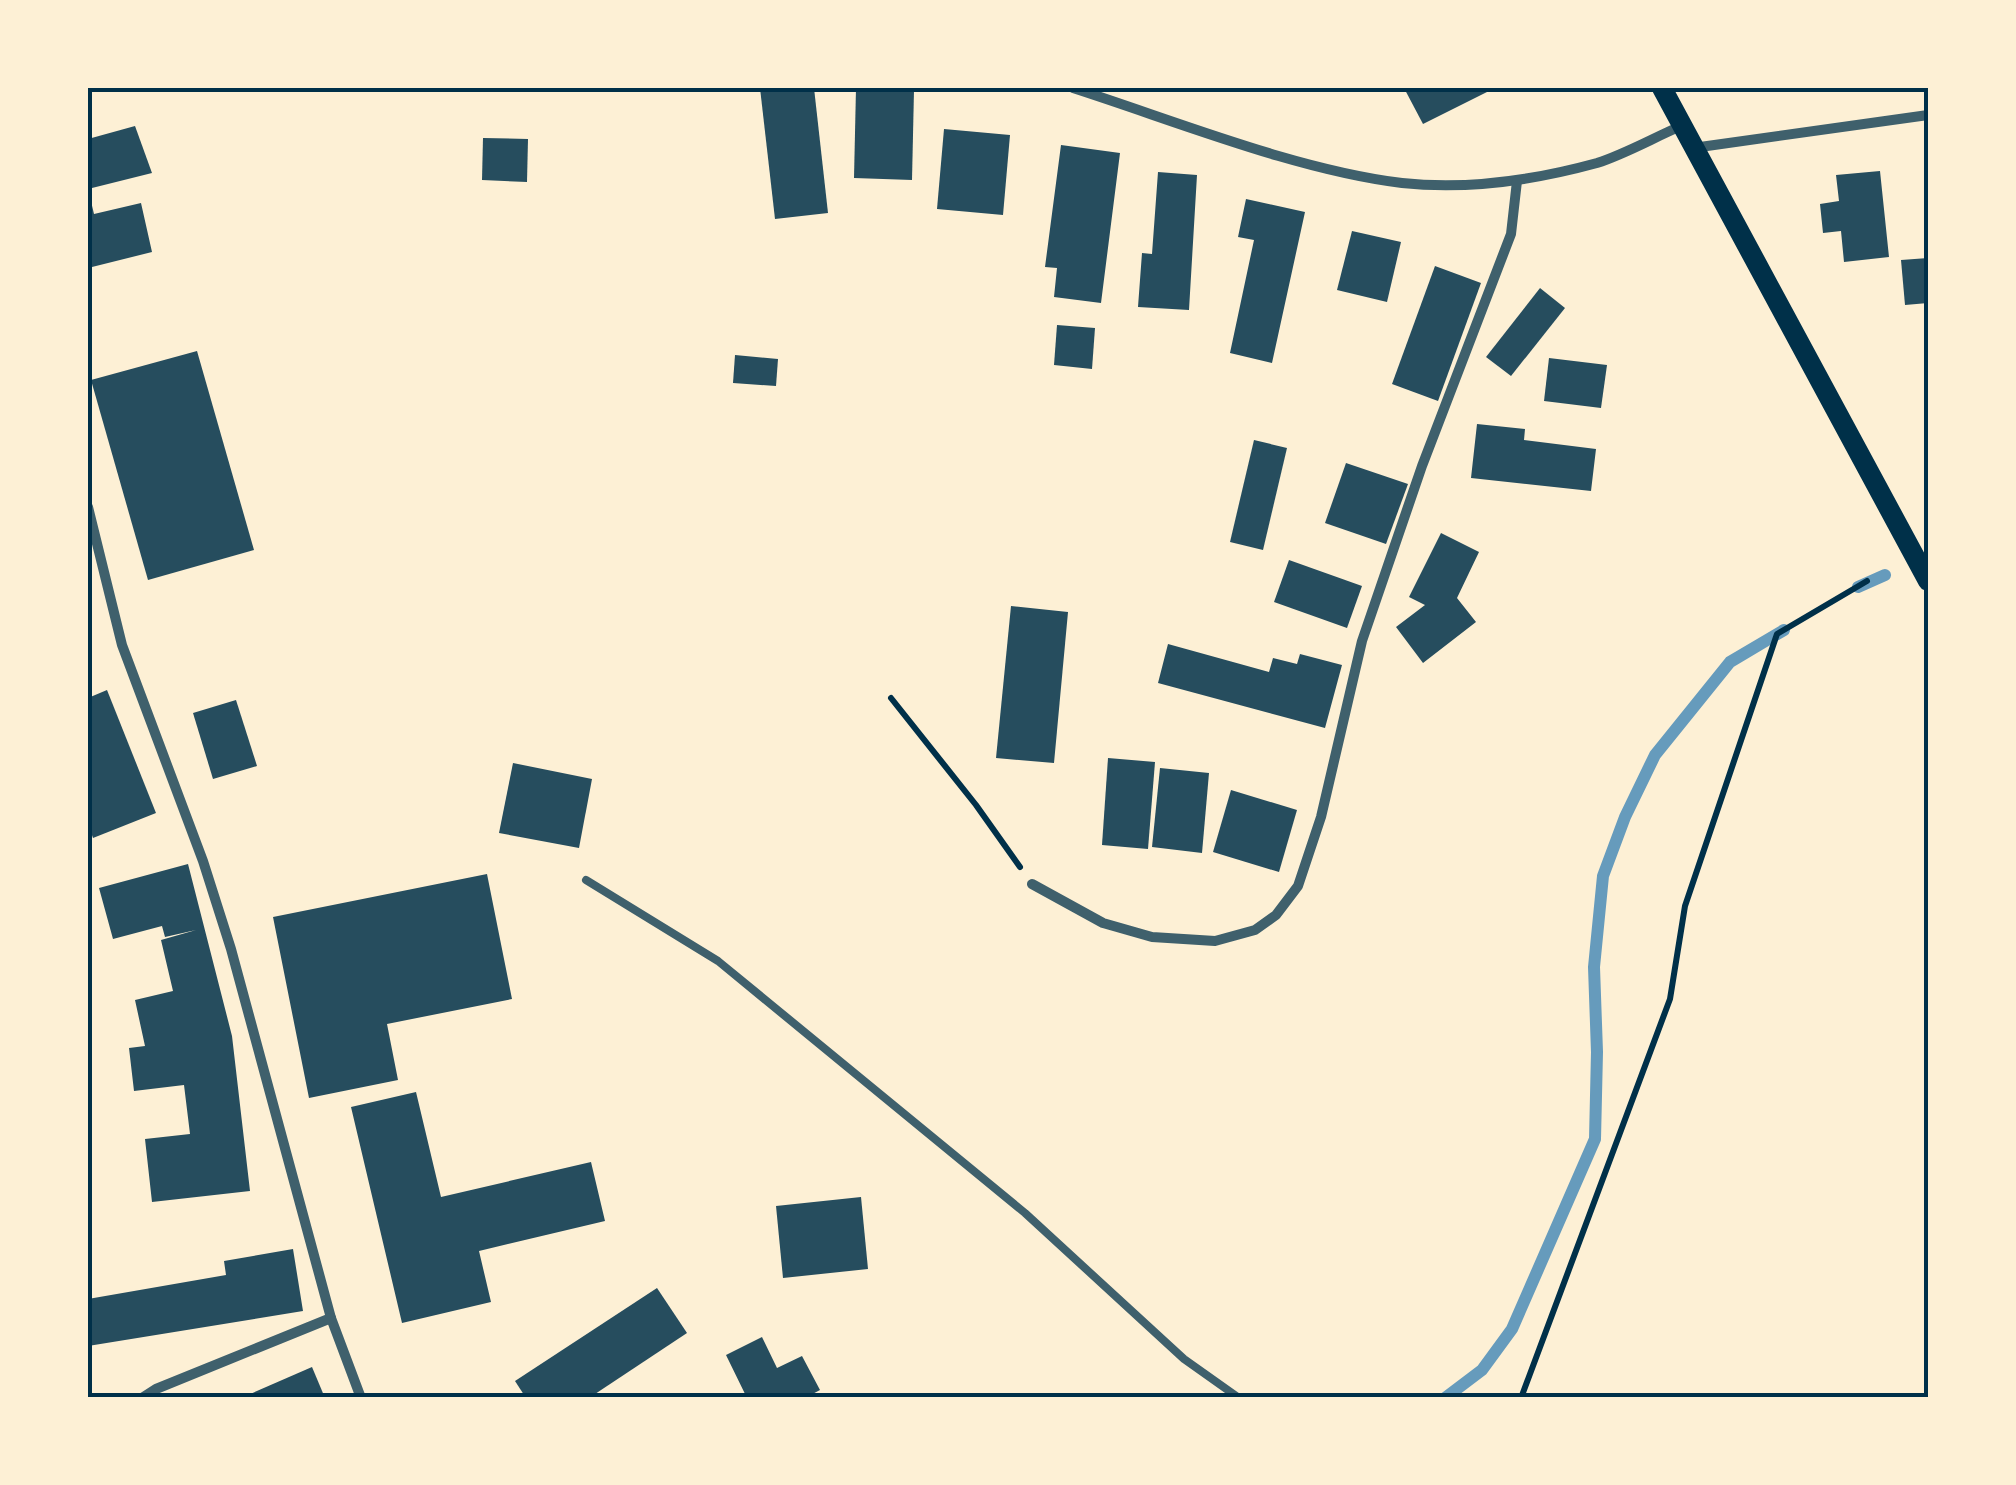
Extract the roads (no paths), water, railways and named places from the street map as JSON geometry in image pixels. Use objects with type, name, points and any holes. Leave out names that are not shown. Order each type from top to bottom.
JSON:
[{"type":"main road","points":[[1662,88],[1928,581]]},
{"type":"street","points":[[1074,88],[1296,159],[1362,177],[1406,183],[1517,180],[1600,162],[1680,126]]},
{"type":"street","points":[[1692,148],[1928,116]]},
{"type":"street","points":[[1032,884],[1103,923],[1152,937],[1214,941],[1255,930],[1276,915],[1298,886],[1320,817],[1362,641],[1422,466],[1511,234],[1517,180]]},
{"type":"street","points":[[88,507],[122,645],[204,861],[331,1318],[361,1398]]},
{"type":"street","points":[[142,1398],[331,1318]]},
{"type":"lane","points":[[586,880],[718,961],[1025,1213],[1184,1359],[1239,1398]]},
{"type":"waterway","points":[[1858,587],[1885,575]]},
{"type":"waterway","points":[[1445,1398],[1482,1370],[1512,1329],[1595,1139],[1594,967],[1603,876],[1625,817],[1655,755],[1730,662],[1784,630]]}]
